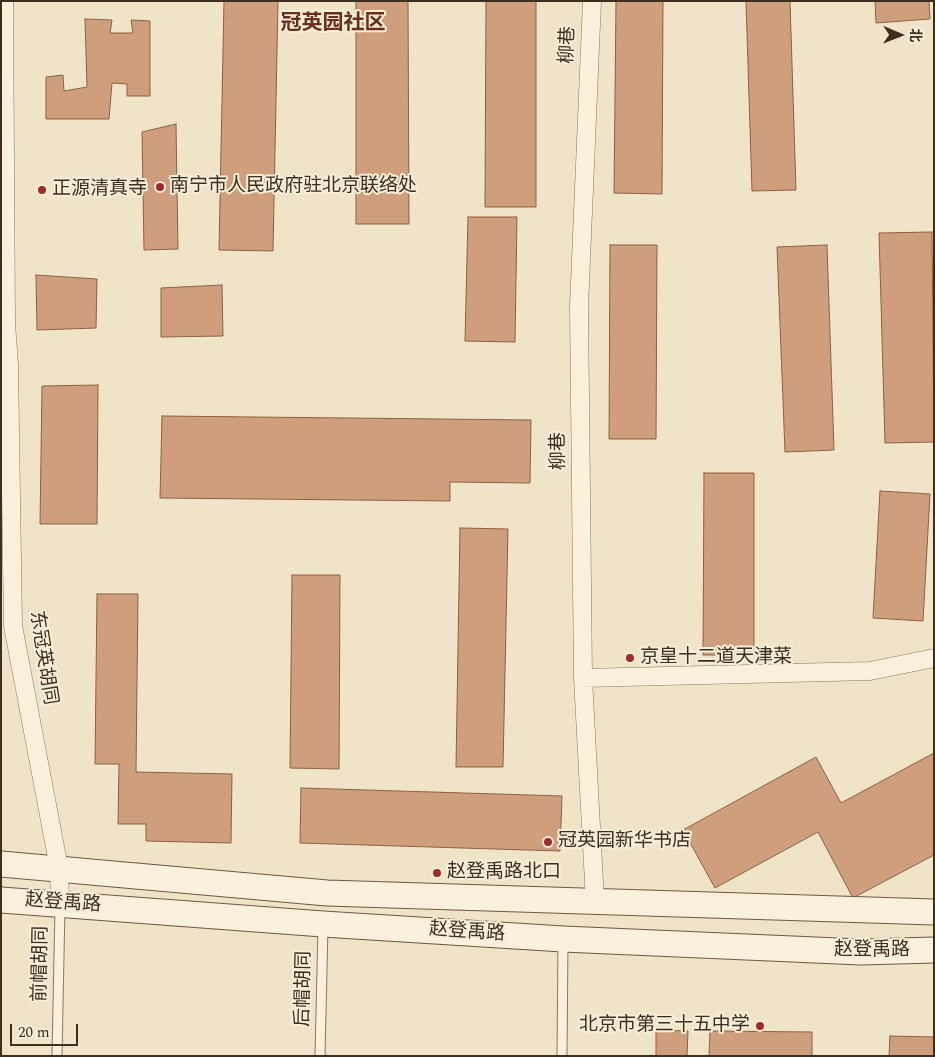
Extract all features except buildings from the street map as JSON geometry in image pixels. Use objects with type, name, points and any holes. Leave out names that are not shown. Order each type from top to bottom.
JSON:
[{"type":"main road","name":"赵登禹路","points":[[1,864],[327,893],[934,912]]},
{"type":"main road","name":"赵登禹路","points":[[1,900],[323,924],[563,939],[861,952],[934,950]]},
{"type":"street","name":"东冠英胡同","points":[[4,1],[5,365],[13,626],[59,868],[60,903]]},
{"type":"street","name":"柳巷","points":[[592,1],[579,306],[583,678],[595,900]]},
{"type":"street","points":[[583,678],[870,671],[934,658]]},
{"type":"lane","name":"前帽胡同","points":[[57,1056],[60,903]]},
{"type":"lane","name":"后帽胡同","points":[[320,1056],[323,924]]},
{"type":"lane","points":[[562,1056],[563,939]]},
{"type":"place","name":"南宁市人民政府驻北京联络处","points":[[160,187]]},
{"type":"place","name":"正源清真寺","points":[[42,190]]},
{"type":"place","name":"京皇十二道天津菜","points":[[630,658]]},
{"type":"place","name":"冠英园新华书店","points":[[548,842]]},
{"type":"place","name":"赵登禹路北口","points":[[437,873]]},
{"type":"place","name":"北京市第三十五中学","points":[[760,1026]]},
{"type":"district","name":"冠英园社区","points":[[333,25]]}]
